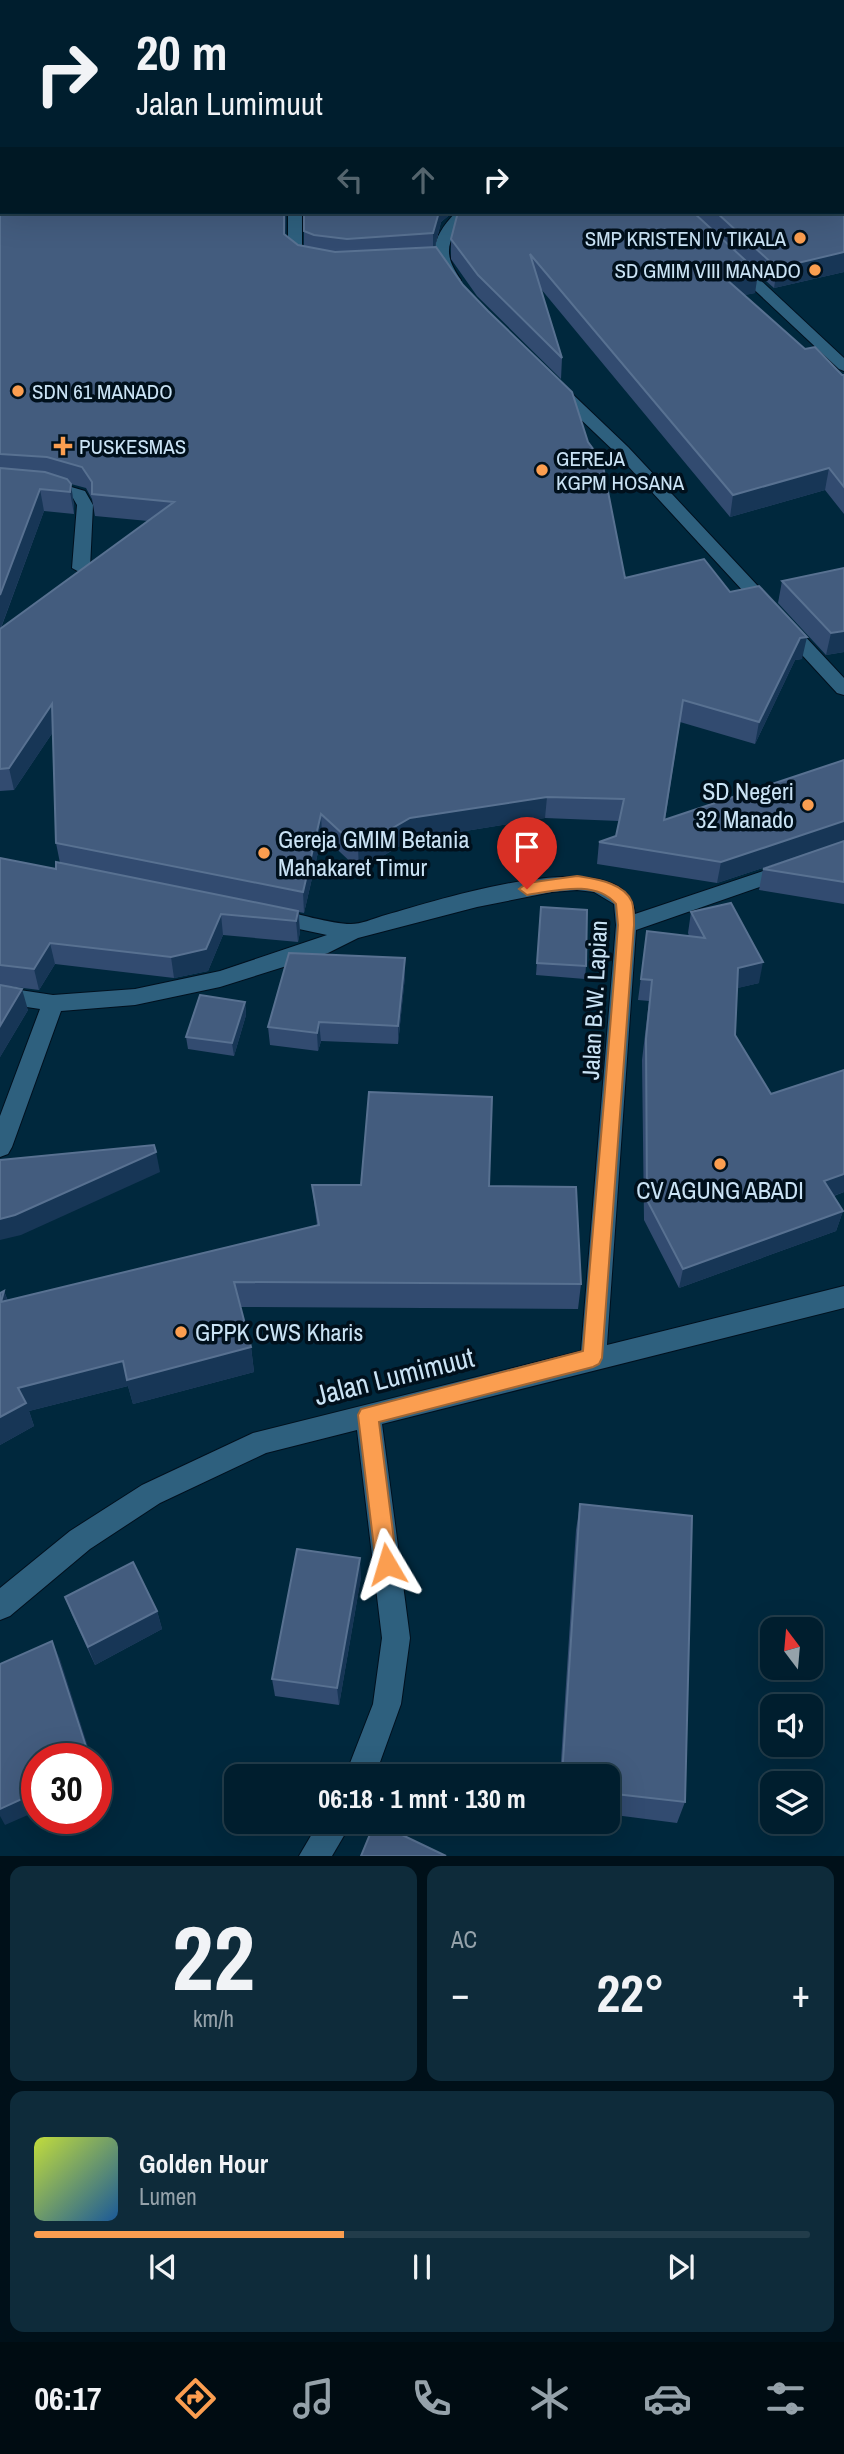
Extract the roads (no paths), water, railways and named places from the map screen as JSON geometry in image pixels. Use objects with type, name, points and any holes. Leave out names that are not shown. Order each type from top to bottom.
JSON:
[{"type":"street","points":[[295,214],[295,256],[307,264],[318,266]]},
{"type":"street","points":[[461,214],[450,223],[435,260],[464,293]]},
{"type":"street","points":[[728,257],[844,366]]},
{"type":"street","points":[[546,378],[622,450],[844,689]]},
{"type":"street","points":[[0,482],[51,486],[79,495],[85,505],[80,568]]},
{"type":"street","points":[[626,925],[806,864]]},
{"type":"street","name":"Jalan B.W. Lapian","points":[[0,995],[53,1003],[135,997],[220,979],[321,947],[352,932],[477,899],[552,884],[577,882],[598,885],[619,896],[624,903],[626,925],[593,1358]]},
{"type":"street","points":[[251,911],[352,932]]},
{"type":"street","points":[[0,1147],[53,1003]]},
{"type":"street","name":"Jalan Lumimuut","points":[[0,1606],[80,1540],[151,1494],[262,1442],[844,1297]]},
{"type":"street","points":[[364,1764],[387,1704],[396,1638],[368,1415]]},
{"type":"street","points":[[314,1856],[329,1834]]},
{"type":"place","name":"SMP KRISTEN IV TIKALA","points":[[800,238]]},
{"type":"place","name":"SD GMIM VIII MANADO","points":[[815,270]]},
{"type":"place","name":"SDN 61 MANADO","points":[[18,391]]},
{"type":"place","name":"PUSKESMAS","points":[[63,446]]},
{"type":"place","name":"GEREJA KGPM HOSANA","points":[[542,470]]},
{"type":"place","name":"SD Negeri 32 Manado","points":[[808,805]]},
{"type":"place","name":"Gereja GMIM Betania Mahakaret Timur","points":[[264,853]]},
{"type":"place","name":"CV AGUNG ABADI","points":[[720,1164]]},
{"type":"place","name":"GPPK CWS Kharis","points":[[181,1332]]}]
